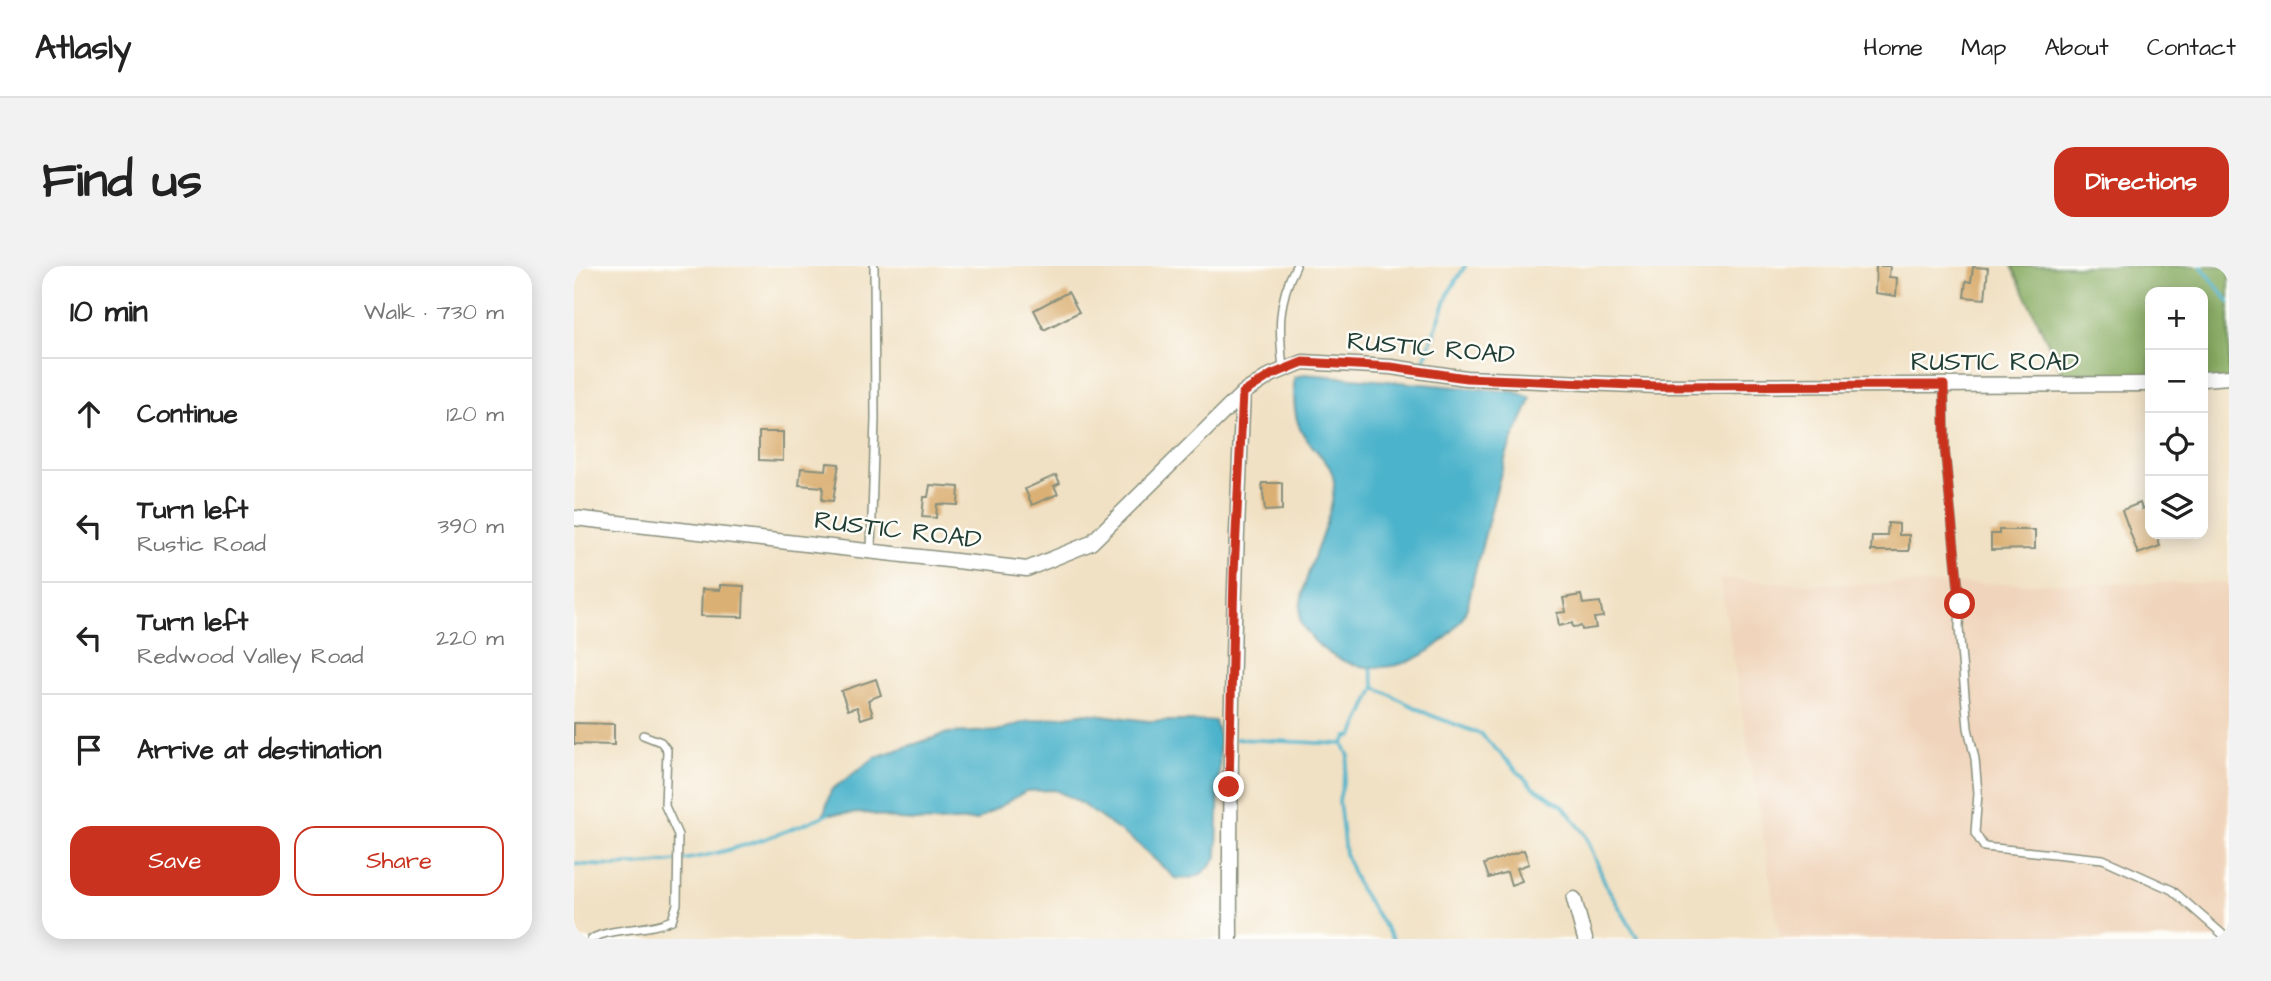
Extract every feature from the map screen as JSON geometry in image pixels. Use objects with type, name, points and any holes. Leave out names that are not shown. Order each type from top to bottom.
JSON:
[{"type":"street","name":"RUSTIC ROAD","points":[[574,518],[1027,569],[1061,558],[1091,543],[1243,393],[1303,362],[1391,367],[1466,378],[1656,386],[2145,384]]},
{"type":"street","points":[[2208,379],[2229,377]]},
{"type":"street","points":[[1230,939],[1229,787],[1234,573],[1243,393]]},
{"type":"street","points":[[1574,899],[1585,939]]},
{"type":"lane","points":[[871,550],[875,419],[874,266]]},
{"type":"lane","points":[[1283,370],[1279,328],[1283,290],[1296,266]]},
{"type":"lane","points":[[1944,385],[1945,452],[1960,604],[1959,628],[1978,793],[1975,833],[1984,846],[2103,859],[2172,890],[2228,939]]},
{"type":"lane","points":[[591,939],[613,931],[661,925],[672,920],[677,904],[678,835],[665,806],[667,750],[661,742],[643,735]]},
{"type":"shaded area","points":[[1720,579],[1806,584],[2229,583],[2229,939],[1780,939]]},
{"type":"green space","points":[[2012,266],[2229,266],[2229,384],[2208,384],[2208,287],[2145,287],[2145,384],[2067,384]]},
{"type":"water","points":[[1305,374],[1516,392],[1531,398],[1506,456],[1466,611],[1444,640],[1403,664],[1358,666],[1336,658],[1317,644],[1301,623],[1303,592],[1332,503],[1334,486],[1331,470],[1306,439],[1297,420],[1294,378]]},
{"type":"water","points":[[1087,713],[1148,721],[1215,721],[1220,739],[1217,857],[1204,871],[1194,877],[1175,878],[1138,844],[1076,800],[1055,790],[1026,791],[977,820],[936,822],[899,820],[867,813],[824,814],[831,790],[876,757],[948,733],[997,731],[1025,722]]},
{"type":"building","points":[[1876,266],[1890,266],[1889,277],[1897,278],[1896,296],[1875,293]]},
{"type":"building","points":[[1973,267],[1988,268],[1985,299],[1964,297],[1966,281],[1971,282]]},
{"type":"building","points":[[1068,292],[1079,312],[1044,330],[1034,310]]},
{"type":"building","points":[[759,432],[783,432],[783,461],[759,460]]},
{"type":"building","points":[[827,463],[839,464],[833,501],[822,500],[823,487],[799,485],[801,468],[826,470]]},
{"type":"building","points":[[1056,475],[1060,483],[1054,486],[1058,494],[1032,505],[1025,489]]},
{"type":"building","points":[[1262,483],[1282,483],[1282,510],[1265,511]]},
{"type":"building","points":[[930,485],[959,487],[958,505],[937,504],[936,518],[922,517],[924,497],[928,497]]},
{"type":"building","points":[[2140,503],[2142,509],[2145,508],[2145,539],[2158,539],[2160,546],[2138,554],[2122,510]]},
{"type":"building","points":[[1888,523],[1899,524],[1899,535],[1909,535],[1909,551],[1871,551],[1872,536],[1887,536]]},
{"type":"building","points":[[1999,530],[2035,530],[2035,549],[1991,550],[1991,534],[1999,534]]},
{"type":"building","points":[[720,585],[744,586],[743,617],[701,616],[702,589],[720,590]]},
{"type":"building","points":[[1581,595],[1583,604],[1600,602],[1603,617],[1594,618],[1596,628],[1582,630],[1581,626],[1573,627],[1572,623],[1559,626],[1557,613],[1566,612],[1563,598]]},
{"type":"building","points":[[876,679],[881,695],[868,700],[873,715],[861,719],[857,707],[848,710],[841,691]]},
{"type":"building","points":[[574,723],[614,724],[614,745],[574,744]]},
{"type":"building","points":[[1524,850],[1529,864],[1517,868],[1522,881],[1511,885],[1507,872],[1489,878],[1484,864]]},
{"type":"waterway","points":[[1421,368],[1449,292],[1465,266]]},
{"type":"waterway","points":[[2201,266],[2229,302]]},
{"type":"waterway","points":[[1236,739],[1343,744],[1347,737],[1353,736],[1375,687],[1371,669]]},
{"type":"waterway","points":[[1375,687],[1430,715],[1481,734],[1532,786],[1563,806],[1585,834],[1606,885],[1638,939]]},
{"type":"waterway","points":[[1343,744],[1349,756],[1339,800],[1345,854],[1359,888],[1393,939]]},
{"type":"waterway","points":[[574,864],[641,865],[704,856],[766,839],[828,814]]},
{"type":"route","points":[[1229,787],[1234,573],[1243,393],[1271,375],[1303,362],[1391,367],[1466,378],[1656,386],[1944,385],[1945,452],[1960,604]]}]
